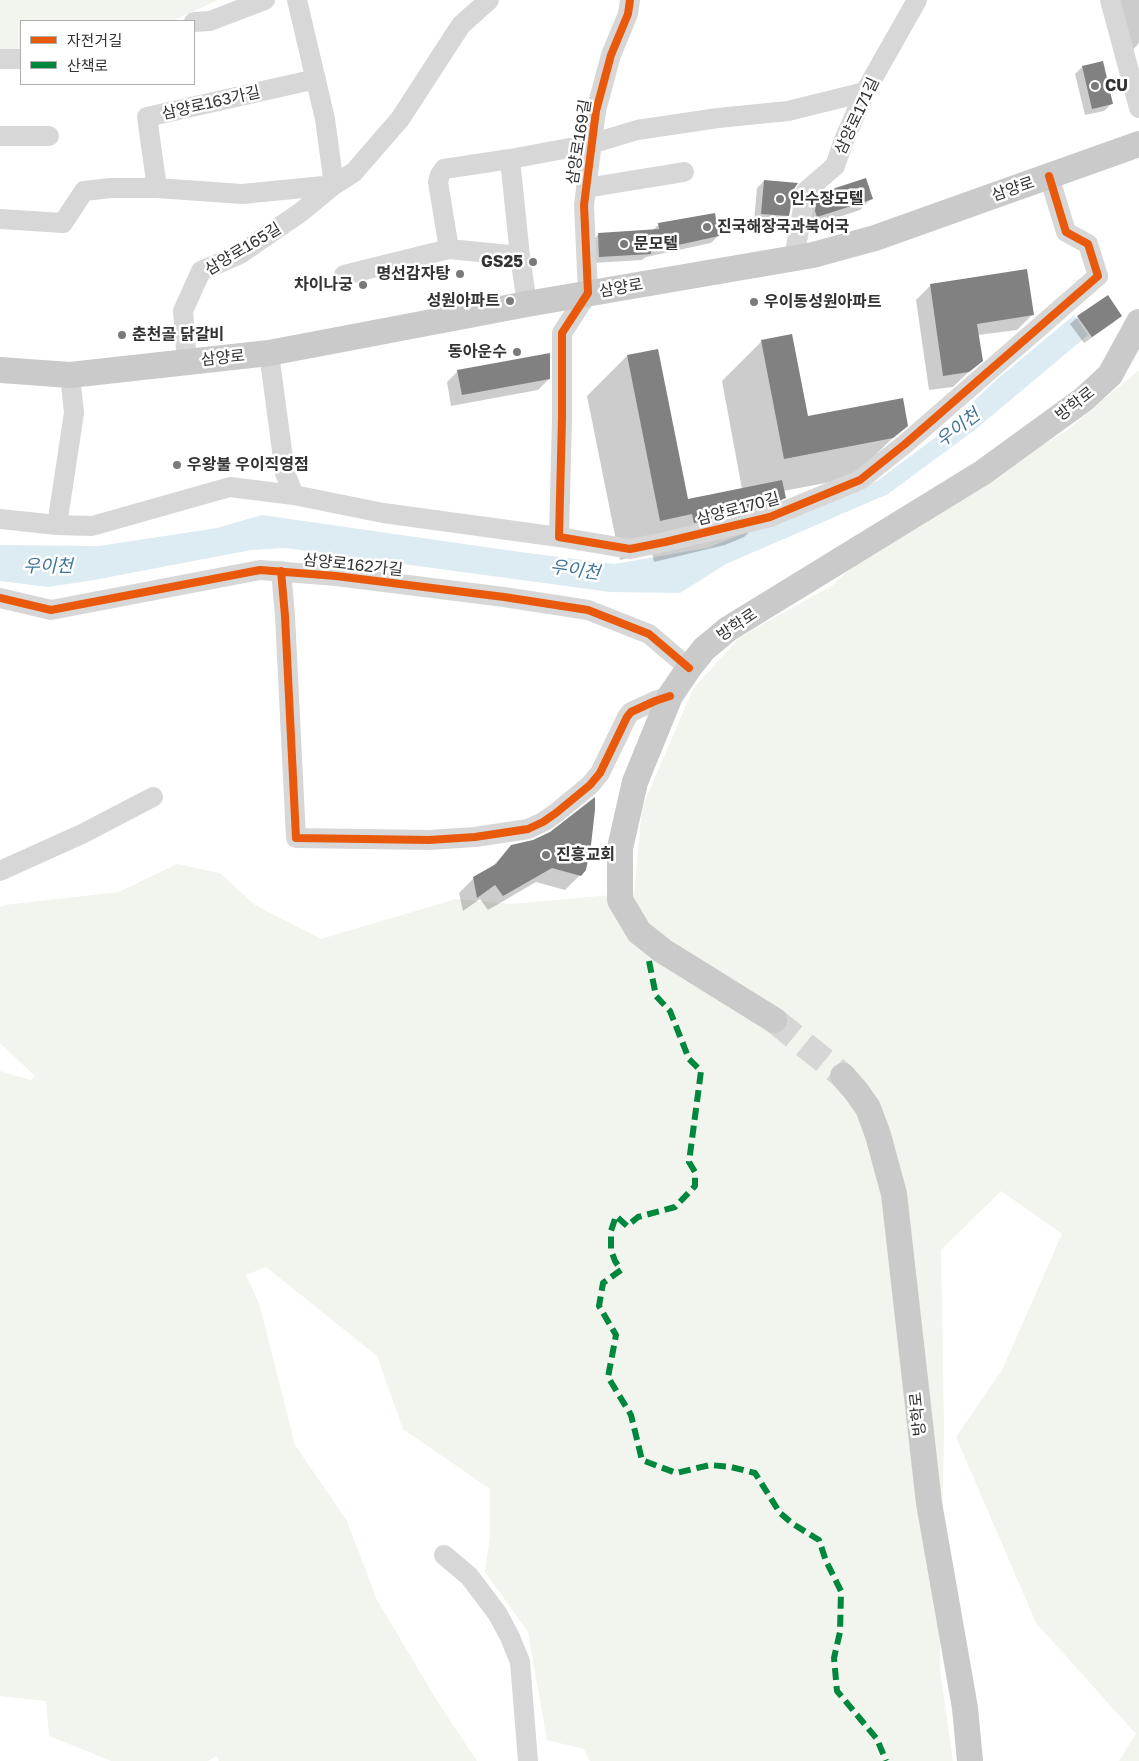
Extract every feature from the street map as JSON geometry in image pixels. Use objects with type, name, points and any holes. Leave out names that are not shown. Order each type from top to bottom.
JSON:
[{"type":"main road","name":"삼양로","points":[[0,370],[70,375],[269,353],[588,293],[813,255],[876,238],[1139,144]]},
{"type":"main road","name":"방학로","points":[[774,1020],[663,951],[639,932],[620,900],[620,848],[635,782],[670,696],[704,649],[728,629],[982,473],[1084,399],[1110,375],[1139,322]]},
{"type":"main road","name":"방학로","points":[[844,1076],[868,1108],[878,1135],[894,1194],[928,1503],[966,1708],[970,1761]]},
{"type":"street","points":[[195,22],[210,21],[265,0]]},
{"type":"street","points":[[0,219],[63,223],[84,190],[157,188],[242,194],[334,185],[325,119],[297,0]]},
{"type":"street","name":"삼양로165길","points":[[187,362],[183,311],[202,271],[240,254],[301,212],[334,185],[354,172],[400,120],[461,25],[488,0]]},
{"type":"street","name":"삼양로169길","points":[[588,293],[584,205],[591,144],[596,111],[611,55],[628,14],[630,0]]},
{"type":"street","name":"삼양로171길","points":[[794,258],[806,191],[835,166],[865,92],[917,0]]},
{"type":"street","points":[[1110,0],[1139,108]]},
{"type":"street","points":[[0,59],[20,59]]},
{"type":"street","name":"삼양로163가길","points":[[157,188],[147,117],[316,79]]},
{"type":"street","name":"삼양로169길","points":[[591,144],[637,130],[718,118],[788,111],[865,92]]},
{"type":"street","points":[[0,136],[49,136]]},
{"type":"street","points":[[449,249],[438,182],[440,174],[444,169],[591,144]]},
{"type":"street","points":[[510,159],[527,304]]},
{"type":"street","name":"삼양로169길","points":[[586,188],[684,172]]},
{"type":"street","name":"삼양로170길","points":[[0,519],[57,525],[92,526],[230,487],[294,495],[383,513],[559,537],[630,549],[770,517],[860,480],[906,444],[1098,276],[1088,244],[1066,232],[1049,176]]},
{"type":"street","points":[[344,274],[449,249],[520,256]]},
{"type":"street","points":[[559,537],[562,333],[588,293]]},
{"type":"street","points":[[269,353],[285,473],[294,495]]},
{"type":"street","points":[[57,525],[74,413],[70,375]]},
{"type":"street","name":"삼양로162가길","points":[[0,598],[51,610],[260,570],[336,576],[588,610],[649,634],[689,668]]},
{"type":"street","points":[[281,571],[296,838],[430,840],[476,837],[528,829],[556,813],[600,773],[627,716],[631,712],[670,696]]},
{"type":"street","points":[[0,871],[82,834],[153,797]]},
{"type":"street","points":[[444,1555],[469,1576],[497,1613],[510,1637],[520,1662],[528,1761]]},
{"type":"shaded area","points":[[0,0],[218,0],[174,20],[20,20],[20,49],[0,51]]},
{"type":"shaded area","points":[[1139,370],[1139,1761],[1119,1761],[1136,1734],[1036,1623],[956,1437],[1002,1370],[1062,1234],[1001,1191],[941,1250],[944,1426],[940,1669],[953,1761],[590,1761],[584,1749],[547,1740],[528,1632],[485,1572],[490,1536],[490,1489],[403,1429],[377,1356],[266,1267],[246,1275],[259,1303],[295,1445],[347,1521],[377,1600],[439,1704],[477,1761],[219,1761],[216,1756],[208,1761],[111,1761],[49,1736],[46,1701],[0,1696],[0,1071],[31,1080],[35,1076],[0,1043],[0,907],[119,892],[177,864],[220,873],[255,905],[321,939],[456,899],[511,904],[634,893],[642,808],[693,689],[740,637],[833,585],[869,550],[1066,431]]},
{"type":"water","name":"우이천","points":[[1074,315],[1088,335],[976,429],[888,494],[726,564],[680,593],[610,592],[285,548],[251,550],[48,587],[0,581],[0,545],[99,546],[217,528],[262,515],[614,564],[707,548],[877,481],[936,437],[995,381]]},
{"type":"building","points":[[1103,61],[1113,104],[1092,109],[1082,66]]},
{"type":"building","points":[[866,178],[873,199],[817,217],[815,211],[817,197],[823,192]]},
{"type":"building","name":"인수장모텔","points":[[764,180],[798,183],[794,189],[789,216],[761,214]]},
{"type":"building","points":[[715,213],[719,236],[651,251],[651,254],[599,257],[598,233],[659,229],[658,223]]},
{"type":"building","points":[[1027,269],[1034,315],[977,324],[983,361],[969,372],[943,376],[930,284]]},
{"type":"building","points":[[1108,295],[1122,316],[1092,337],[1077,316]]},
{"type":"building","points":[[792,334],[808,416],[903,398],[908,426],[893,438],[784,459],[761,340]]},
{"type":"building","points":[[658,349],[688,499],[782,480],[786,498],[766,506],[694,523],[692,514],[660,521],[627,355]]},
{"type":"building","points":[[550,353],[550,379],[462,395],[457,370]]},
{"type":"building","name":"진흥교회","points":[[595,797],[591,845],[586,870],[581,876],[552,868],[503,896],[495,885],[477,898],[473,877],[496,864],[511,845],[533,840],[550,832]]},
{"type":"tunnel","points":[[774,1020],[843,1076]]},
{"type":"marked path","points":[[649,961],[656,996],[670,1011],[689,1059],[701,1071],[689,1162],[695,1172],[695,1186],[675,1207],[638,1217],[627,1226],[616,1216],[611,1231],[611,1250],[621,1270],[603,1283],[599,1306],[616,1335],[608,1377],[631,1415],[642,1460],[676,1473],[710,1465],[731,1467],[755,1473],[780,1513],[793,1524],[819,1540],[826,1561],[841,1591],[840,1632],[834,1658],[837,1691],[877,1739],[886,1761]]},
{"type":"cycle path","points":[[630,0],[628,14],[611,55],[596,111],[584,205],[588,293],[562,333],[559,537],[630,549],[770,517],[860,480],[905,444],[1098,276],[1088,244],[1066,232],[1049,176]]},
{"type":"cycle path","points":[[0,598],[51,610],[260,570],[336,576],[504,597],[588,610],[649,634],[689,668]]},
{"type":"cycle path","points":[[281,571],[296,838],[429,840],[475,837],[528,829],[556,813],[590,785],[600,773],[631,712],[670,696]]},
{"type":"place","name":"CU","points":[[1095,86]]},
{"type":"place","name":"인수장모텔","points":[[780,199]]},
{"type":"place","name":"진국해장국과북어국","points":[[707,227]]},
{"type":"place","name":"문모텔","points":[[624,244]]},
{"type":"place","name":"GS25","points":[[533,262]]},
{"type":"place","name":"명선감자탕","points":[[460,274]]},
{"type":"place","name":"차이나궁","points":[[363,285]]},
{"type":"place","name":"성원아파트","points":[[510,301]]},
{"type":"place","name":"우이동성원아파트","points":[[754,302]]},
{"type":"place","name":"춘천골 닭갈비","points":[[122,335]]},
{"type":"place","name":"동아운수","points":[[517,352]]},
{"type":"place","name":"우왕불 우이직영점","points":[[177,465]]},
{"type":"place","name":"진흥교회","points":[[546,855]]}]
